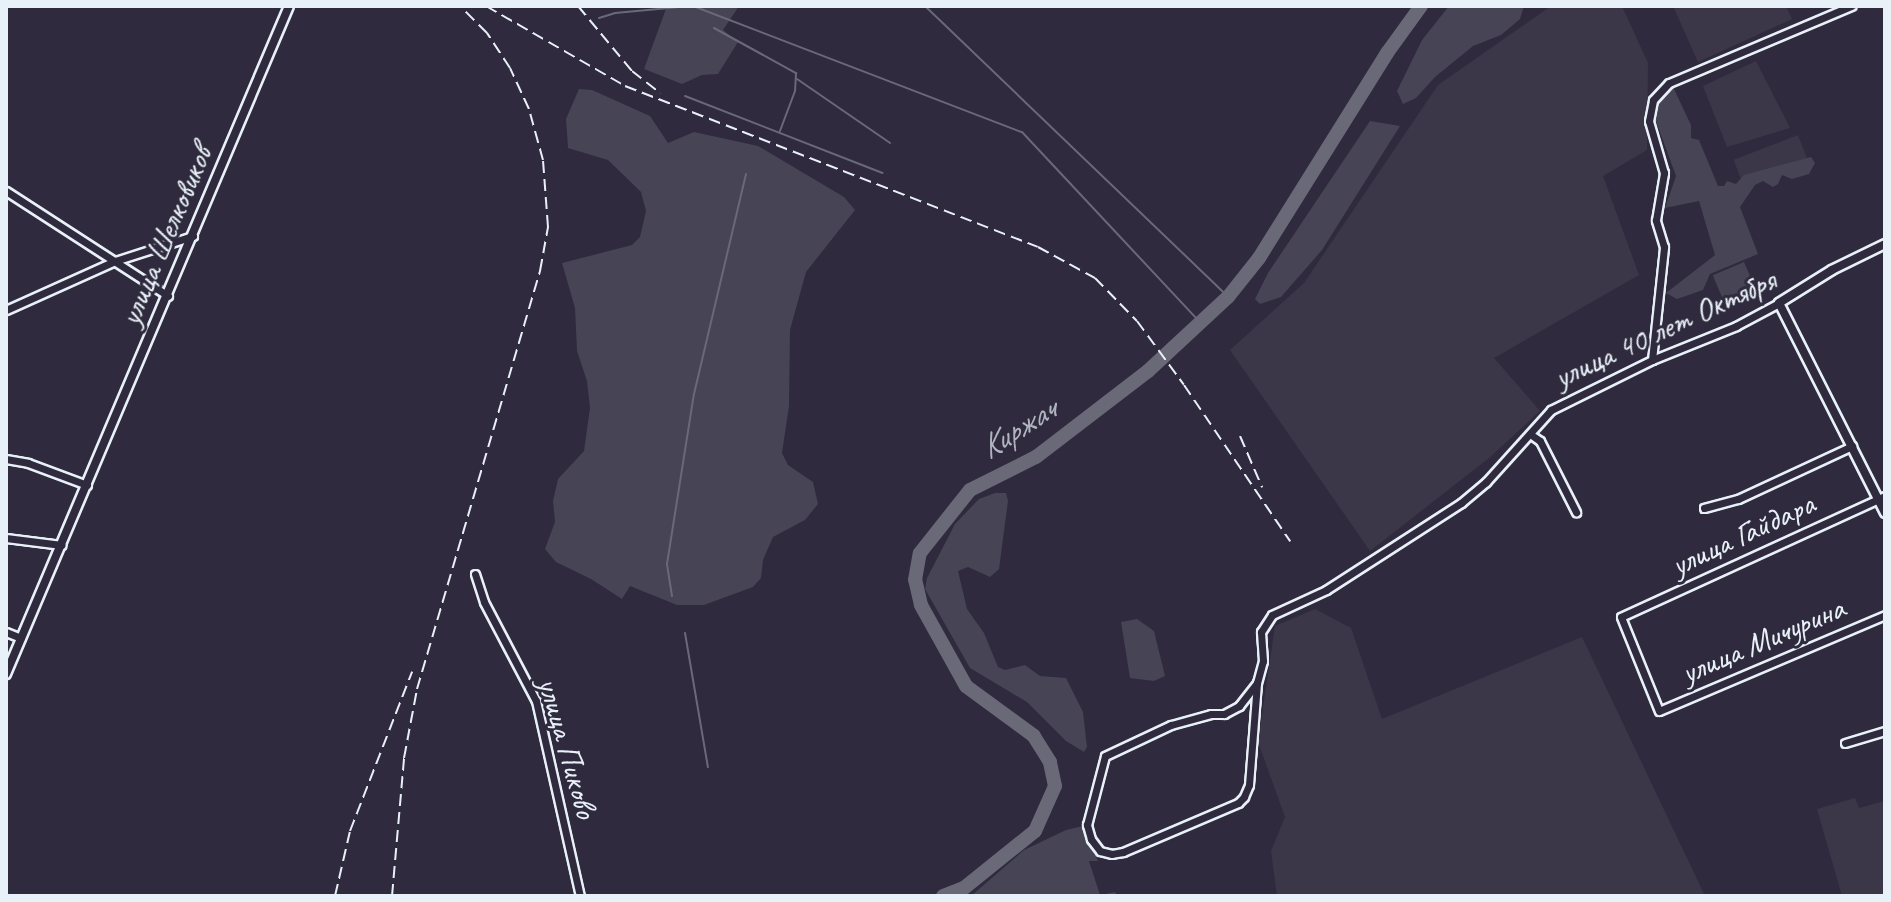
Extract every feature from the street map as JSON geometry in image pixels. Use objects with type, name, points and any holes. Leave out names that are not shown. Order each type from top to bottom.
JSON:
[{"type":"street","name":"улица Шелковиков","points":[[6,674],[289,6]]},
{"type":"street","points":[[1652,360],[1664,247],[1656,220],[1664,173],[1649,121],[1653,100],[1669,83],[1851,6]]},
{"type":"street","points":[[6,191],[168,296]]},
{"type":"street","points":[[6,310],[115,261],[194,236]]},
{"type":"street","name":"улица 40 лет Октября","points":[[1257,683],[1263,661],[1264,622],[1272,615],[1326,590],[1461,503],[1486,482],[1551,410],[1652,360],[1736,326],[1832,270],[1885,244]]},
{"type":"street","points":[[1779,303],[1852,446],[1882,497],[1885,513]]},
{"type":"street","points":[[1530,434],[1540,441],[1576,512]]},
{"type":"street","points":[[1704,508],[1738,499],[1852,446]]},
{"type":"street","points":[[6,459],[28,463],[87,485]]},
{"type":"street","name":"улица Гайдара","points":[[1659,711],[1621,617],[1882,497]]},
{"type":"street","points":[[6,538],[62,545]]},
{"type":"street","name":"улица Пиково","points":[[475,574],[484,602],[536,701],[580,896]]},
{"type":"street","name":"улица Мичурина","points":[[1659,711],[1885,615]]},
{"type":"street","points":[[6,632],[21,638]]},
{"type":"street","points":[[1257,683],[1249,785],[1244,797],[1238,803],[1112,854],[1100,851],[1091,839],[1087,825],[1105,756],[1171,725],[1231,712],[1257,683]]},
{"type":"street","points":[[1845,743],[1885,731]]},
{"type":"shaded area","points":[[667,6],[739,6],[723,30],[738,42],[718,74],[702,75],[682,84],[644,69]]},
{"type":"shaded area","points":[[1449,6],[1524,6],[1520,19],[1501,35],[1473,46],[1435,77],[1416,98],[1403,104],[1397,91],[1422,40]]},
{"type":"shaded area","points":[[1551,6],[1622,6],[1648,63],[1647,150],[1603,176],[1639,275],[1494,358],[1540,411],[1489,458],[1370,551],[1230,350],[1304,283],[1438,85]]},
{"type":"shaded area","points":[[1673,6],[1786,6],[1792,19],[1698,62]]},
{"type":"shaded area","points":[[1756,61],[1790,128],[1727,147],[1703,86]]},
{"type":"shaded area","points":[[1673,87],[1691,125],[1691,138],[1699,140],[1718,186],[1724,186],[1727,181],[1736,184],[1744,175],[1811,157],[1815,163],[1809,174],[1792,179],[1782,175],[1773,187],[1763,181],[1755,185],[1740,207],[1758,254],[1710,274],[1703,290],[1677,299],[1666,293],[1715,255],[1699,201],[1665,208],[1676,176],[1653,113],[1657,100]]},
{"type":"shaded area","points":[[579,89],[592,90],[650,116],[668,143],[694,132],[758,146],[844,197],[855,210],[806,272],[790,330],[789,406],[782,453],[788,465],[813,482],[818,504],[805,520],[773,537],[763,560],[761,578],[753,587],[704,605],[677,605],[630,586],[622,599],[556,562],[545,549],[555,522],[553,501],[558,479],[584,451],[590,408],[587,381],[577,351],[575,308],[562,263],[632,245],[640,237],[646,211],[641,192],[608,160],[568,148],[566,119]]},
{"type":"shaded area","points":[[1370,121],[1400,126],[1322,250],[1281,297],[1260,304],[1255,299],[1268,273]]},
{"type":"shaded area","points":[[1798,135],[1807,158],[1743,183],[1734,160]]},
{"type":"shaded area","points":[[1744,262],[1757,293],[1726,307],[1713,275]]},
{"type":"shaded area","points":[[1006,493],[1008,501],[999,569],[990,577],[968,567],[958,571],[967,609],[984,633],[998,667],[1005,670],[1025,665],[1040,676],[1066,678],[1083,712],[1087,747],[1084,752],[1066,741],[1027,702],[970,668],[925,589],[927,578],[955,524],[979,499]]},
{"type":"shaded area","points":[[1315,609],[1351,628],[1382,719],[1582,637],[1705,896],[1277,896],[1271,851],[1285,817],[1258,742],[1275,626]]},
{"type":"shaded area","points":[[1137,619],[1154,631],[1165,676],[1154,681],[1130,678],[1121,622]]},
{"type":"shaded area","points":[[1855,798],[1859,808],[1885,801],[1885,896],[1842,896],[1817,809]]},
{"type":"shaded area","points":[[1083,826],[1098,861],[1089,861],[1100,895],[1115,892],[1117,896],[971,896],[1024,850],[1066,830]]},
{"type":"waterway","points":[[599,18],[615,13],[691,6]]},
{"type":"waterway","points":[[693,6],[1022,132],[1200,322]]},
{"type":"waterway","points":[[925,6],[1228,297]]},
{"type":"waterway","name":"Киржач","points":[[943,896],[964,888],[1035,831],[1055,786],[1050,762],[1034,736],[966,686],[921,605],[915,580],[920,553],[970,490],[1036,457],[1148,371],[1228,297],[1259,258],[1387,53],[1421,6]]},
{"type":"waterway","points":[[714,28],[796,73],[795,91],[780,131]]},
{"type":"waterway","points":[[797,79],[890,143]]},
{"type":"waterway","points":[[685,96],[883,173]]},
{"type":"waterway","points":[[672,596],[667,564],[694,394],[746,174]]},
{"type":"waterway","points":[[685,633],[708,767]]},
{"type":"railway","points":[[392,896],[404,758],[417,689],[540,271],[548,227],[543,160],[529,109],[510,68],[487,33],[460,6]]},
{"type":"railway","points":[[486,6],[625,86],[1038,247],[1095,278],[1137,321],[1290,541]]},
{"type":"railway","points":[[578,6],[632,71],[660,93]]},
{"type":"railway","points":[[1240,436],[1262,487]]},
{"type":"railway","points":[[335,896],[350,831],[412,672]]}]
